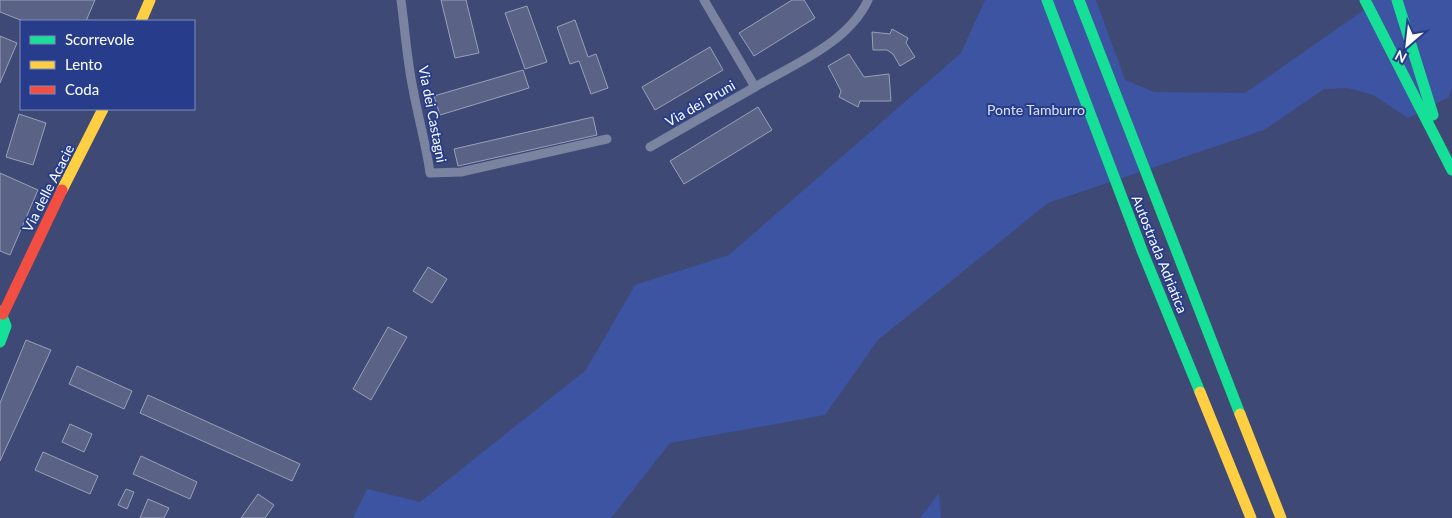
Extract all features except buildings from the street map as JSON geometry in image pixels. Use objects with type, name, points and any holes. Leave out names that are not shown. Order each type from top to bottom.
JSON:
[{"type":"main road","name":"Autostrada Adriatica","points":[[1047,0],[1143,253],[1251,518]]},
{"type":"main road","name":"Autostrada Adriatica","points":[[1079,0],[1281,518]]},
{"type":"main road","points":[[1365,0],[1452,170]]},
{"type":"main road","points":[[1397,0],[1427,103],[1452,157]]},
{"type":"main road","points":[[141,20],[148,2]]},
{"type":"main road","name":"Via delle Acacie","points":[[2,313],[102,110]]},
{"type":"main road","name":"Via delle Acacie","points":[[0,298],[17,281]]},
{"type":"main road","points":[[0,342],[7,328],[2,313]]},
{"type":"street","name":"Via dei Castagni","points":[[401,0],[411,80],[418,116],[425,136],[430,173],[461,172],[607,139]]},
{"type":"street","name":"Via dei Pruni","points":[[650,147],[755,87],[704,0]]},
{"type":"street","points":[[755,87],[836,37],[852,23],[868,0]]},
{"type":"green space","name":"Ponte Tamburro","points":[[985,0],[1096,0],[1125,80],[1154,92],[1245,93],[1364,10],[1373,0],[1452,0],[1452,87],[1449,97],[1408,118],[1373,95],[1348,88],[1324,89],[1264,130],[1048,203],[878,340],[825,415],[670,443],[611,518],[353,518],[367,489],[420,502],[586,370],[635,285],[729,255],[961,53]]},
{"type":"green space","points":[[939,493],[941,518],[920,518]]},
{"type":"traffic: fast","points":[[1047,0],[1143,253],[1200,392]]},
{"type":"traffic: fast","points":[[1079,0],[1240,414]]},
{"type":"traffic: fast","points":[[1365,0],[1452,170]]},
{"type":"traffic: fast","points":[[1397,0],[1433,115]]},
{"type":"traffic: fast","points":[[0,311],[6,326],[0,342]]},
{"type":"traffic: slow","points":[[141,20],[150,0]]},
{"type":"traffic: slow","points":[[62,190],[102,110]]},
{"type":"traffic: slow","points":[[1200,392],[1251,518]]},
{"type":"traffic: slow","points":[[1240,414],[1281,518]]},
{"type":"traffic: jam","points":[[3,314],[62,190]]}]
